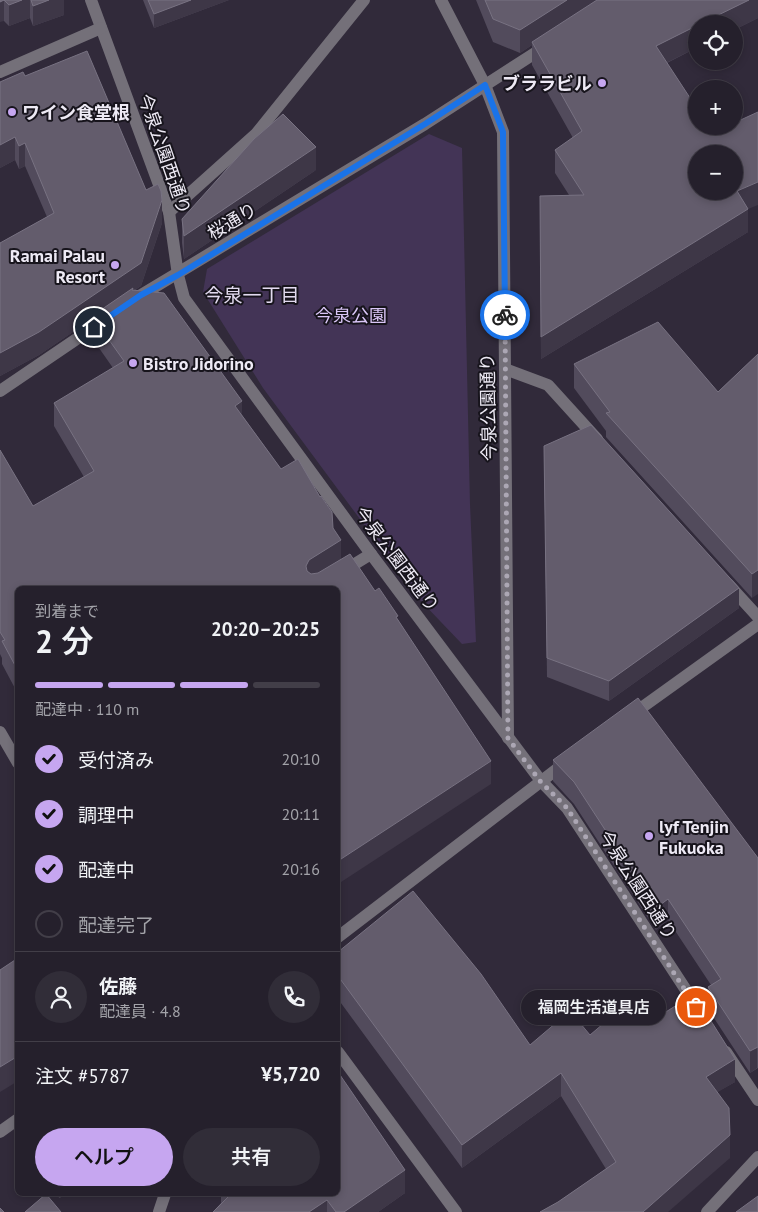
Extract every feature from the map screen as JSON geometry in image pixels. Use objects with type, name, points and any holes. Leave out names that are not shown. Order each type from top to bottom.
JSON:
[{"type":"street","name":"今泉公園西通り","points":[[91,0],[169,212],[178,275],[184,298],[540,781],[567,808],[707,1023]]},
{"type":"street","points":[[169,212],[256,134],[364,0]]},
{"type":"street","name":"今泉公園通り","points":[[441,0],[485,85],[503,132],[508,738]]},
{"type":"street","points":[[0,72],[101,28]]},
{"type":"street","name":"桜通り","points":[[0,391],[122,308],[425,124],[559,37]]},
{"type":"street","points":[[505,369],[548,385],[607,450]]},
{"type":"street","points":[[319,586],[371,554]]},
{"type":"street","points":[[719,574],[758,617]]},
{"type":"street","points":[[616,726],[758,624]]},
{"type":"street","points":[[0,732],[15,758]]},
{"type":"street","points":[[340,935],[576,755]]},
{"type":"street","points":[[718,1040],[758,1100]]},
{"type":"street","points":[[340,1055],[456,1212]]},
{"type":"street","points":[[0,1132],[15,1121]]},
{"type":"street","points":[[707,1212],[758,1157]]},
{"type":"street","points":[[159,1212],[164,1196]]},
{"type":"green space","name":"今泉公園","points":[[429,134],[462,148],[470,504],[476,642],[462,644],[419,599],[263,388],[203,292],[207,269]]},
{"type":"building","points":[[4,0],[22,0],[9,5]]},
{"type":"building","points":[[31,0],[49,0],[33,6]]},
{"type":"building","points":[[148,0],[191,0],[154,14]]},
{"type":"building","points":[[485,0],[567,0],[520,30],[493,19]]},
{"type":"building","points":[[597,0],[749,0],[718,15],[688,15],[688,30],[656,46],[688,95],[688,135],[743,135],[743,119],[758,112],[758,182],[743,188],[743,145],[688,145],[688,200],[742,200],[748,209],[541,337],[540,196],[584,195],[555,150],[582,131],[532,42]]},
{"type":"building","points":[[87,51],[146,190],[158,184],[162,200],[141,263],[39,332],[0,353],[0,243],[54,213],[25,143],[19,146],[15,137],[0,145],[0,82],[23,72],[25,76]]},
{"type":"building","points":[[283,114],[316,147],[184,236],[182,219],[254,139]]},
{"type":"building","points":[[133,288],[132,290],[164,293],[242,401],[235,406],[281,469],[298,459],[320,497],[332,512],[333,528],[341,540],[309,560],[306,566],[307,571],[311,574],[318,573],[350,554],[375,591],[379,588],[491,761],[340,860],[340,586],[15,586],[15,665],[2,641],[5,640],[0,632],[0,450],[33,506],[94,471],[54,403],[124,361],[92,316]]},
{"type":"building","points":[[658,322],[718,392],[758,354],[758,570],[752,574],[606,413],[610,412],[574,364]]},
{"type":"building","points":[[591,425],[739,588],[609,681],[547,658],[544,446]]},
{"type":"building","points":[[638,698],[758,858],[758,1047],[750,1051],[708,987],[721,979],[668,899],[656,908],[574,782],[553,760]]},
{"type":"building","points":[[413,891],[481,974],[530,1045],[570,1011],[590,1035],[637,995],[658,1017],[694,994],[735,1059],[706,1077],[729,1108],[730,1135],[643,1212],[540,1212],[558,1202],[616,1162],[561,1073],[462,1145],[340,979],[340,950]]},
{"type":"building","points":[[15,960],[15,1058],[0,1067],[0,970]]},
{"type":"building","points":[[340,1075],[405,1170],[344,1212],[336,1212],[327,1200],[309,1212],[213,1212],[229,1196],[340,1196]]},
{"type":"building","points":[[44,1196],[48,1196],[61,1212],[25,1212]]},
{"type":"building","points":[[758,1196],[758,1212],[736,1212]]},
{"type":"way so far","points":[[505,315],[509,648],[508,738],[540,781],[567,808],[696,1007]]},
{"type":"place","name":"ブララビル","points":[[602,83]]},
{"type":"place","name":"ワイン食堂根","points":[[12,112]]},
{"type":"place","name":"Ramai Palau Resort","points":[[115,265]]},
{"type":"place","name":"Bistro Jidorino","points":[[133,363]]},
{"type":"place","name":"lyf Tenjin Fukuoka","points":[[649,836]]},
{"type":"place","name":"福岡生活道具店","points":[[696,1007]]},
{"type":"district","name":"今泉一丁目","points":[[252,295]]},
{"type":"route","points":[[94,327],[141,295],[178,275],[425,124],[485,85],[503,132],[505,315]]}]
